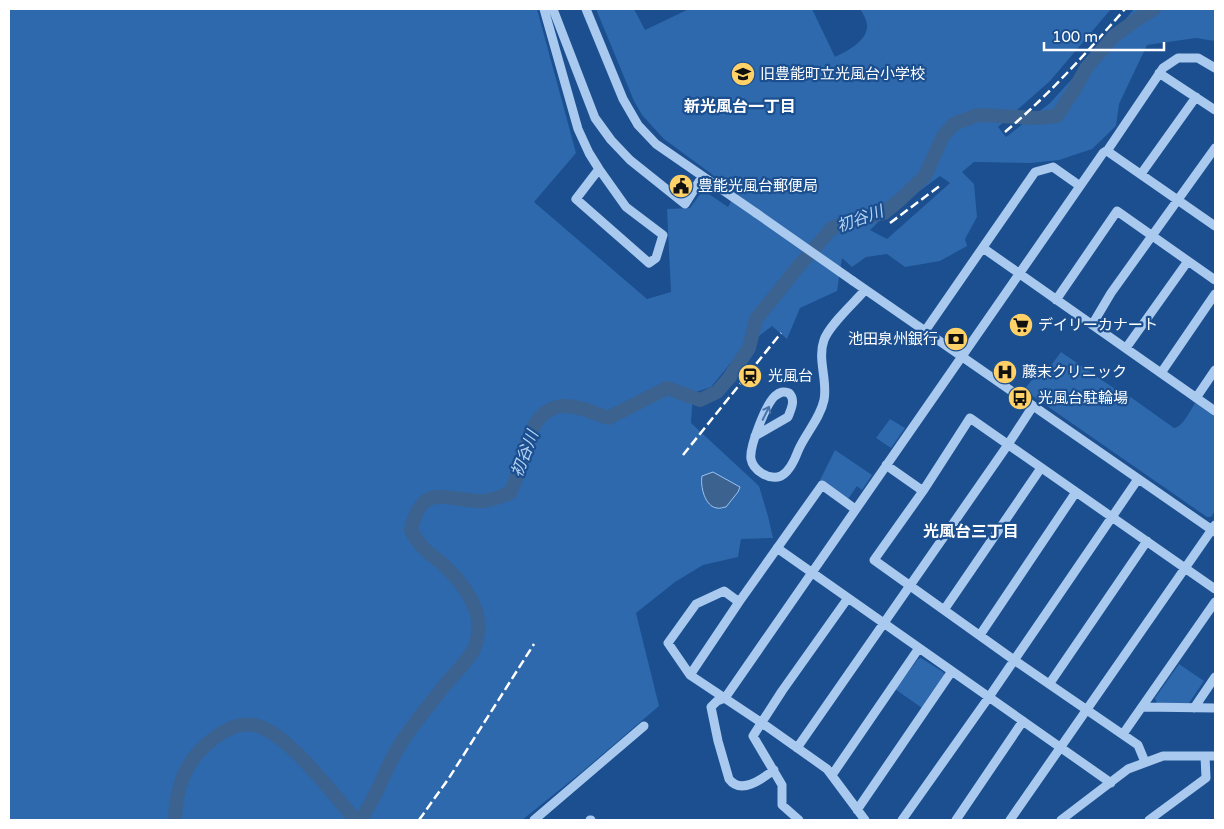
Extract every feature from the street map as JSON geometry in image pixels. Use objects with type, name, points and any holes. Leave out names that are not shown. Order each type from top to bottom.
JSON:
[{"type":"street","points":[[544,9],[578,129],[599,169],[626,207],[663,234],[656,258],[649,263],[576,199],[599,169]]},
{"type":"street","points":[[553,9],[595,118],[611,140],[630,160],[685,204],[702,177]]},
{"type":"street","points":[[586,9],[623,99],[638,125],[656,144],[1138,479],[1214,529],[1010,820]]},
{"type":"street","points":[[774,770],[743,787],[732,783],[729,779],[718,741],[711,707],[717,701],[725,698],[1018,274],[1103,153],[1107,151],[1159,73],[1178,58],[1198,58],[1215,68]]},
{"type":"street","points":[[1159,73],[1215,110]]},
{"type":"street","points":[[1141,174],[1196,97]]},
{"type":"street","points":[[1092,325],[1111,293],[1215,148]]},
{"type":"street","points":[[1107,151],[1214,223]]},
{"type":"street","points":[[925,330],[1035,172],[1053,167],[1080,186]]},
{"type":"street","points":[[1056,300],[1116,211],[1215,280]]},
{"type":"street","points":[[982,248],[1215,411]]},
{"type":"street","points":[[1126,348],[1188,261]]},
{"type":"street","points":[[755,436],[788,417],[793,402],[792,396],[789,393],[781,392],[774,397],[755,436],[752,445],[752,463],[762,474],[780,476],[794,460],[820,412],[824,400],[822,362],[824,338],[865,290]]},
{"type":"street","points":[[1161,373],[1215,294]]},
{"type":"street","points":[[1196,398],[1215,370]]},
{"type":"street","points":[[797,748],[1033,406]]},
{"type":"street","points":[[1145,762],[1138,745],[1014,660],[874,560],[970,418],[1007,446],[1215,589]]},
{"type":"street","points":[[886,465],[923,490]]},
{"type":"street","points":[[944,610],[1041,468]]},
{"type":"street","points":[[902,820],[989,697],[1138,479]]},
{"type":"street","points":[[690,675],[822,485],[854,510]]},
{"type":"street","points":[[980,635],[1076,492]]},
{"type":"street","points":[[1050,683],[1147,541]]},
{"type":"street","points":[[777,548],[1111,783]]},
{"type":"street","points":[[739,602],[724,591],[696,604],[668,643],[690,675],[827,769],[865,820]]},
{"type":"street","points":[[799,820],[782,805],[782,785],[753,736],[848,598]]},
{"type":"street","points":[[1123,734],[1215,602]]},
{"type":"street","points":[[832,775],[920,648]]},
{"type":"street","points":[[857,810],[952,671]]},
{"type":"street","points":[[1194,708],[1215,677]]},
{"type":"street","points":[[1142,707],[1215,708]]},
{"type":"street","points":[[956,820],[1024,721]]},
{"type":"street","points":[[534,820],[644,726]]},
{"type":"street","points":[[1061,820],[1128,769],[1163,756],[1215,756]]},
{"type":"street","points":[[1149,820],[1206,778],[1205,756]]},
{"type":"shaded area","points":[[9,9],[537,9],[576,153],[534,202],[647,299],[671,292],[667,209],[690,208],[703,190],[728,207],[736,192],[664,139],[642,115],[634,101],[596,9],[634,9],[645,30],[689,9],[812,9],[835,57],[857,44],[865,35],[867,24],[860,9],[1111,9],[1050,81],[998,127],[1006,137],[1050,103],[1134,9],[1215,9],[1215,41],[1196,38],[1147,45],[1119,104],[1116,126],[1092,149],[1059,160],[1031,163],[974,162],[962,172],[974,184],[977,217],[965,239],[967,246],[940,261],[905,267],[887,254],[866,257],[852,267],[842,258],[837,291],[800,308],[787,339],[772,326],[742,349],[711,387],[693,393],[691,423],[759,486],[773,538],[741,539],[738,557],[703,565],[675,582],[636,613],[659,706],[522,820],[9,820]],"holes":[[[940,176],[950,183],[887,239],[870,230],[880,220]]]},
{"type":"shaded area","points":[[1061,352],[1174,428],[1184,421],[1196,402],[1215,415],[1215,511],[1211,517],[1207,517],[1024,390],[1037,373],[1041,376],[1047,371]]},
{"type":"shaded area","points":[[890,419],[905,428],[891,448],[876,438]]},
{"type":"shaded area","points":[[835,450],[872,475],[862,490],[857,486],[848,499],[820,480]]},
{"type":"shaded area","points":[[713,472],[740,487],[726,507],[713,507],[704,495],[702,476]]},
{"type":"shaded area","points":[[921,658],[943,672],[945,676],[922,708],[895,689],[918,659]]},
{"type":"shaded area","points":[[1179,664],[1204,681],[1189,703],[1157,704],[1155,698]]},
{"type":"waterway","name":"初谷川","points":[[175,820],[179,789],[186,770],[192,761],[216,736],[241,725],[254,725],[267,730],[294,750],[354,818],[360,820],[372,801],[401,743],[428,706],[468,659],[477,639],[477,613],[467,592],[447,568],[423,547],[411,530],[416,514],[422,504],[429,499],[438,497],[484,501],[510,493],[532,431],[544,414],[552,409],[563,406],[574,407],[608,418],[667,388],[700,400],[717,392],[749,348],[756,319],[832,228],[852,220],[884,213],[901,199],[925,176],[943,136],[954,124],[977,115],[1037,118],[1057,116],[1087,67],[1114,36],[1154,9]]},
{"type":"railway","points":[[1005,132],[1052,88],[1125,9]]},
{"type":"railway","points":[[890,223],[941,185]]},
{"type":"railway","points":[[683,455],[781,333]]},
{"type":"railway","points":[[419,820],[449,778],[534,644]]},
{"type":"place","name":"旧豊能町立光風台小学校","points":[[743,74]]},
{"type":"place","name":"豊能光風台郵便局","points":[[681,186]]},
{"type":"place","name":"デイリーカナート","points":[[1021,325]]},
{"type":"place","name":"池田泉州銀行","points":[[956,339]]},
{"type":"place","name":"藤末クリニック","points":[[1005,372]]},
{"type":"place","name":"光風台","points":[[750,376]]},
{"type":"place","name":"光風台駐輪場","points":[[1020,398]]},
{"type":"district","name":"新光風台一丁目","points":[[740,107]]},
{"type":"district","name":"光風台三丁目","points":[[971,532]]}]
